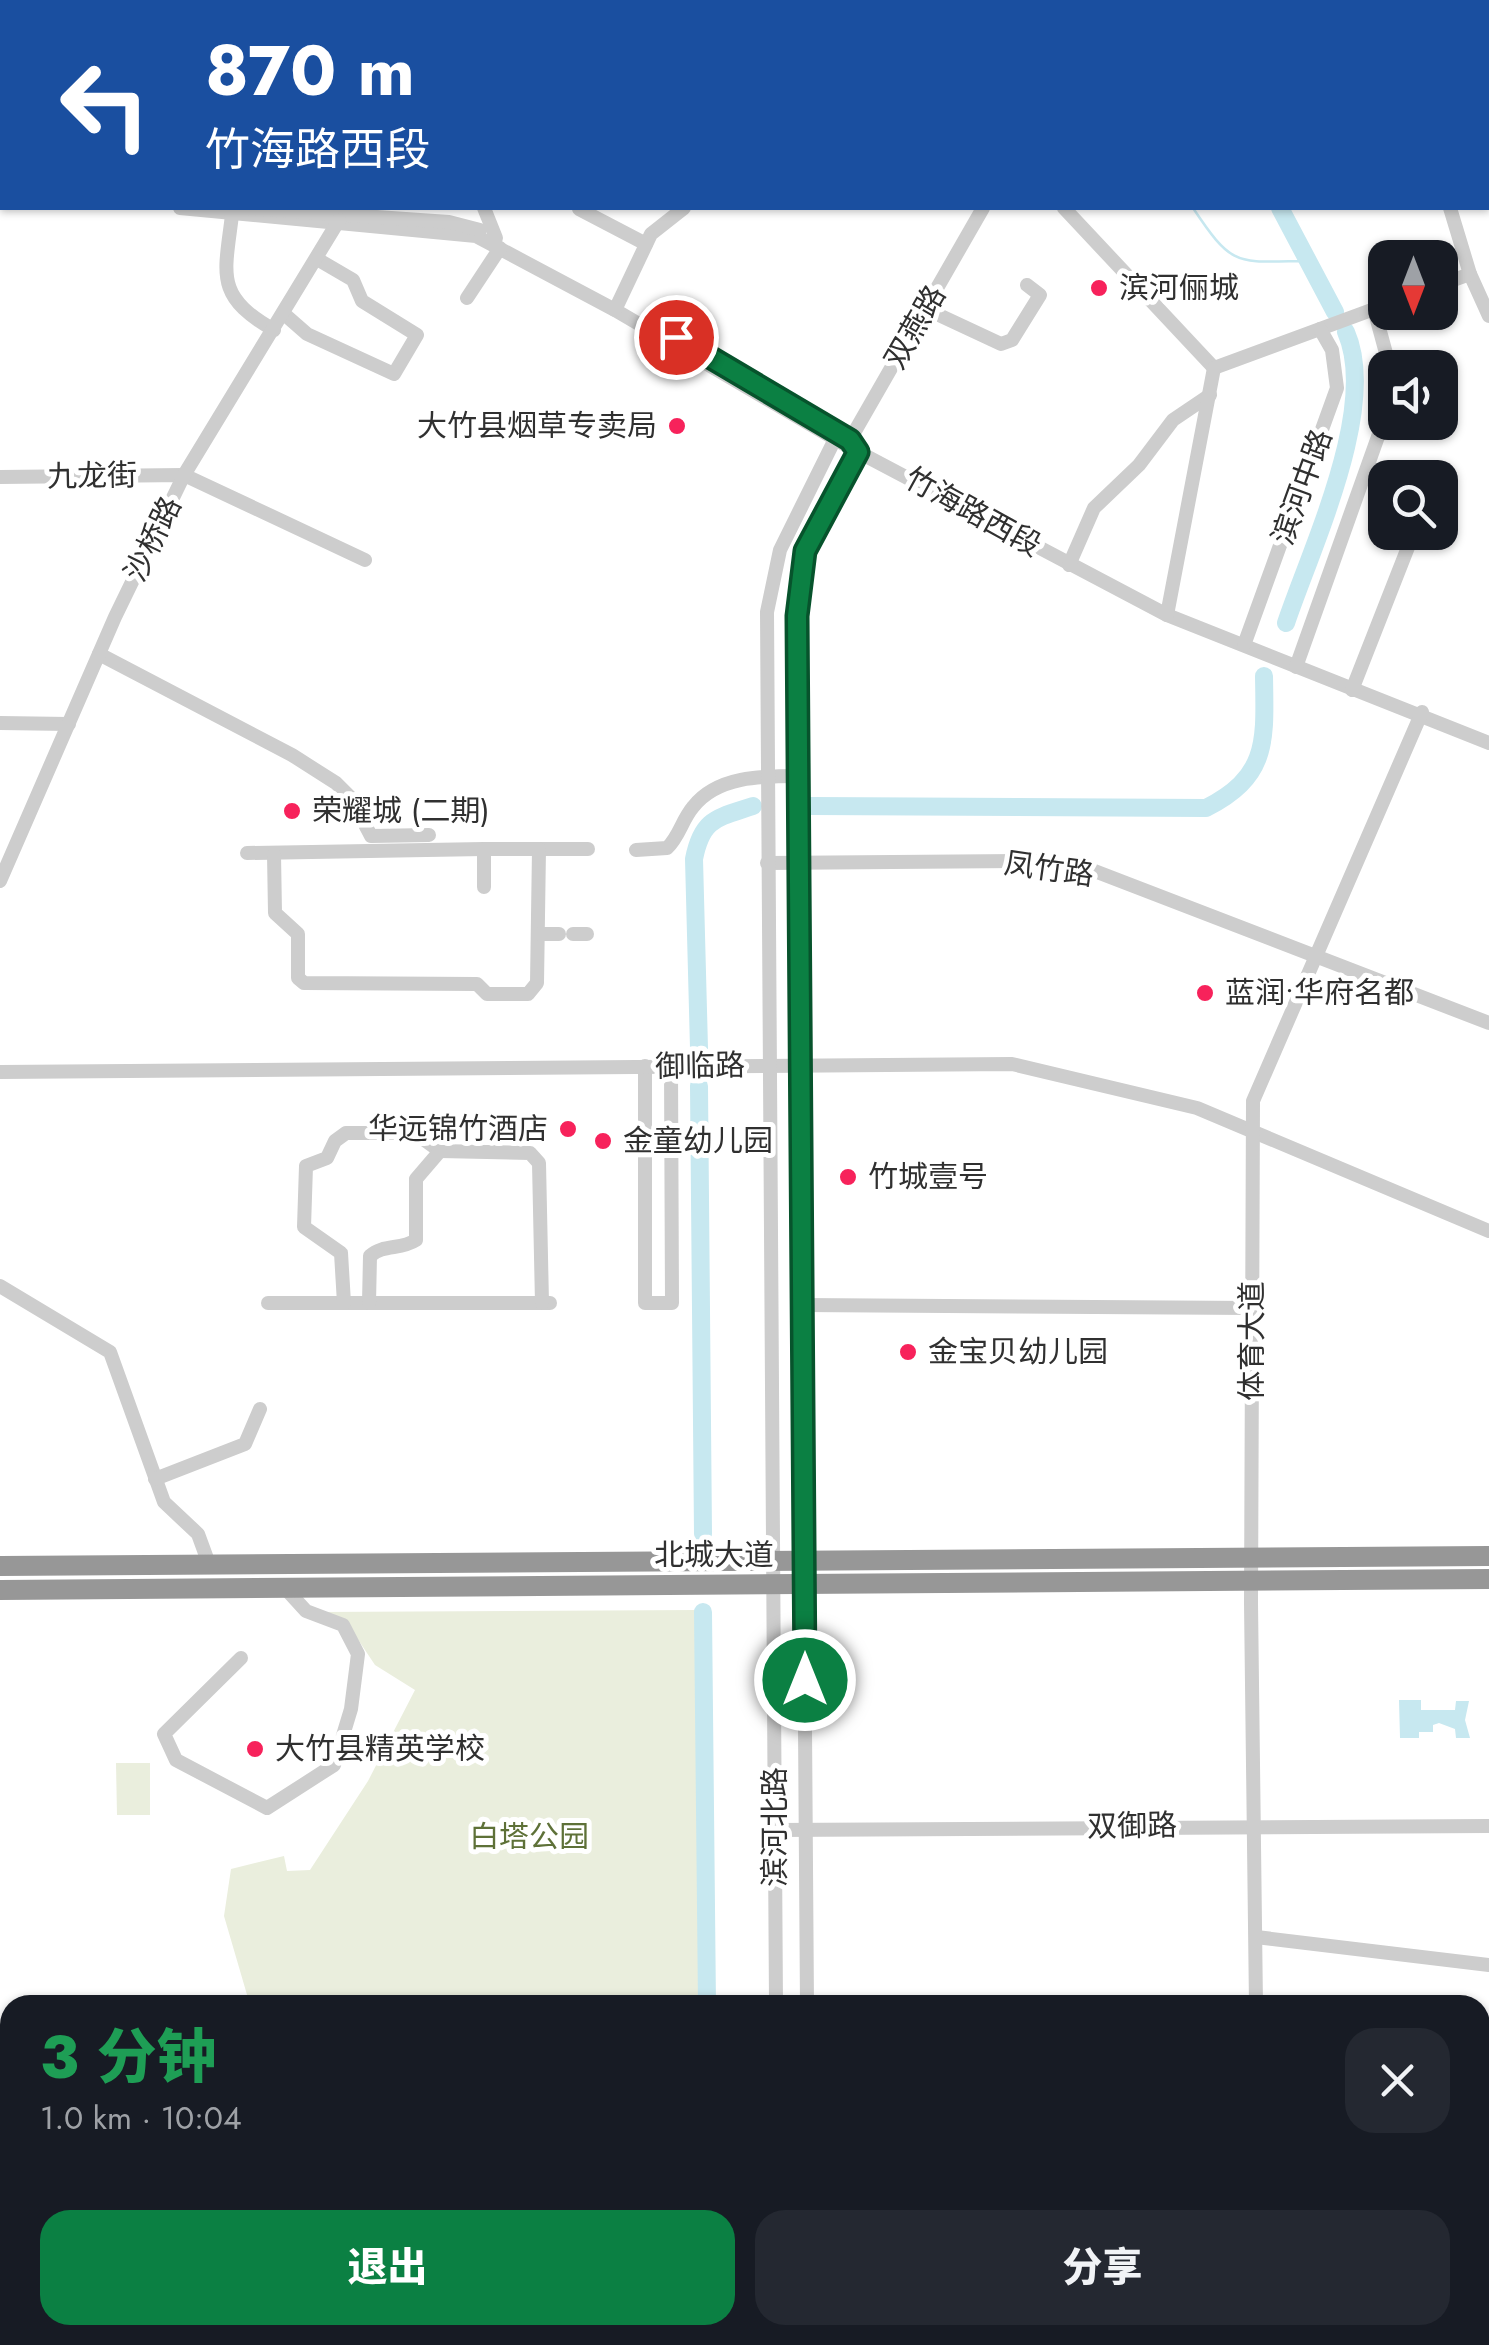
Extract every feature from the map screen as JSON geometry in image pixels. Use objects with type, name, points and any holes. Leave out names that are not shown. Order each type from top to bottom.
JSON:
[{"type":"highway","name":"北城大道","points":[[0,1566],[1489,1556]]},
{"type":"highway","name":"北城大道","points":[[0,1590],[1489,1580]]},
{"type":"street","name":"竹海路西段","points":[[197,210],[373,223],[476,236],[498,243],[617,306],[848,444],[1167,612],[1489,740]]},
{"type":"street","name":"竹海路西段","points":[[290,210],[339,221]]},
{"type":"street","points":[[373,223],[389,210]]},
{"type":"street","points":[[468,298],[498,243],[485,210]]},
{"type":"street","points":[[581,210],[646,244]]},
{"type":"street","points":[[617,306],[646,244],[682,210]]},
{"type":"street","name":"双燕路","points":[[848,444],[982,210]]},
{"type":"street","points":[[1066,210],[1214,368]]},
{"type":"street","points":[[1451,210],[1470,274],[1489,316]]},
{"type":"street","points":[[232,215],[223,258],[234,297],[243,312],[274,330]]},
{"type":"street","name":"沙桥路","points":[[0,881],[184,475],[339,221]]},
{"type":"street","points":[[284,314],[307,334],[394,374],[417,335],[362,301],[352,280],[316,260]]},
{"type":"street","points":[[1458,278],[1470,274]]},
{"type":"street","points":[[926,309],[1001,344],[1012,340],[1040,295],[1028,285]]},
{"type":"street","points":[[1214,368],[1368,311]]},
{"type":"street","name":"滨河中路","points":[[1245,642],[1337,388],[1332,350],[1320,328]]},
{"type":"street","points":[[1167,612],[1214,368]]},
{"type":"street","points":[[1070,563],[1080,532],[1094,508],[1139,465],[1173,420],[1210,395]]},
{"type":"street","name":"滨河中路","points":[[1297,664],[1376,440]]},
{"type":"street","name":"滨河北路","points":[[807,1995],[797,616],[805,551],[848,444]]},
{"type":"street","name":"滨河北路","points":[[776,1995],[766,612],[780,550],[848,444]]},
{"type":"street","points":[[184,475],[365,560]]},
{"type":"street","name":"九龙街","points":[[0,477],[184,475]]},
{"type":"street","points":[[1353,687],[1407,550]]},
{"type":"street","points":[[100,654],[292,754],[336,783],[351,798],[372,836],[429,834]]},
{"type":"street","name":"体育大道","points":[[1256,1995],[1251,1581],[1253,1101],[1421,714]]},
{"type":"street","points":[[0,723],[69,724]]},
{"type":"street","points":[[636,850],[659,852],[667,848],[693,806],[712,789],[798,778]]},
{"type":"street","points":[[484,848],[484,887]]},
{"type":"street","points":[[274,854],[275,913],[298,934],[298,978],[304,983],[477,984],[487,994],[522,995],[536,983],[539,848]]},
{"type":"street","points":[[246,853],[588,849]]},
{"type":"street","name":"凤竹路","points":[[767,863],[1034,861],[1092,870],[1489,1023]]},
{"type":"street","points":[[538,934],[573,934]]},
{"type":"street","name":"御临路","points":[[0,1072],[1012,1064],[1196,1108],[1489,1231]]},
{"type":"street","points":[[645,1066],[645,1303],[672,1303],[673,1066]]},
{"type":"street","points":[[268,1302],[344,1303],[546,1303],[539,1163],[530,1153],[440,1151],[415,1133],[346,1133],[335,1141],[327,1158],[306,1166],[304,1227],[341,1253],[344,1303]]},
{"type":"street","points":[[369,1303],[370,1256],[377,1249],[407,1246],[416,1240],[416,1179],[440,1151]]},
{"type":"street","points":[[645,1160],[672,1160]]},
{"type":"street","points":[[0,1286],[110,1352],[164,1502],[198,1534],[208,1564]]},
{"type":"street","points":[[802,1306],[1251,1308]]},
{"type":"street","points":[[155,1479],[245,1444],[260,1409]]},
{"type":"street","points":[[241,1658],[164,1734],[176,1760],[267,1808],[334,1764],[351,1709],[358,1654],[342,1625],[306,1611],[284,1588]]},
{"type":"street","name":"双御路","points":[[775,1830],[1489,1826]]},
{"type":"street","points":[[1256,1936],[1489,1965]]},
{"type":"green space","name":"白塔公园","points":[[698,1610],[699,1995],[247,1995],[224,1916],[231,1869],[284,1856],[287,1871],[310,1870],[368,1781],[415,1690],[375,1665],[349,1626],[318,1612]]},
{"type":"green space","points":[[116,1763],[150,1763],[150,1815],[117,1815]]},
{"type":"water","points":[[1399,1700],[1421,1700],[1421,1710],[1455,1710],[1456,1701],[1469,1701],[1465,1720],[1470,1738],[1456,1738],[1455,1729],[1439,1723],[1433,1725],[1433,1732],[1419,1732],[1419,1738],[1400,1738]]},
{"type":"waterway","points":[[1194,210],[1218,242],[1238,257],[1264,262],[1306,261]]},
{"type":"waterway","points":[[1281,210],[1335,312]]},
{"type":"waterway","points":[[1286,623],[1325,517],[1348,437],[1354,363],[1346,332]]},
{"type":"waterway","points":[[811,806],[1206,808],[1242,783],[1259,754],[1264,676]]},
{"type":"waterway","points":[[699,1048],[694,859],[697,845],[713,822],[753,806]]},
{"type":"waterway","points":[[699,1086],[703,1534]]},
{"type":"waterway","points":[[703,1612],[707,1995]]},
{"type":"place","name":"滨河俪城","points":[[1099,288]]},
{"type":"place","name":"大竹县烟草专卖局","points":[[677,426]]},
{"type":"place","name":"荣耀城 (二期)","points":[[292,811]]},
{"type":"place","name":"蓝润•华府名都","points":[[1205,993]]},
{"type":"place","name":"华远锦竹酒店","points":[[568,1129]]},
{"type":"place","name":"金童幼儿园","points":[[603,1141]]},
{"type":"place","name":"竹城壹号","points":[[848,1177]]},
{"type":"place","name":"金宝贝幼儿园","points":[[908,1352]]},
{"type":"place","name":"大竹县精英学校","points":[[255,1749]]},
{"type":"route","points":[[676,337],[850,440],[858,452],[805,551],[797,616],[805,1680]]}]
